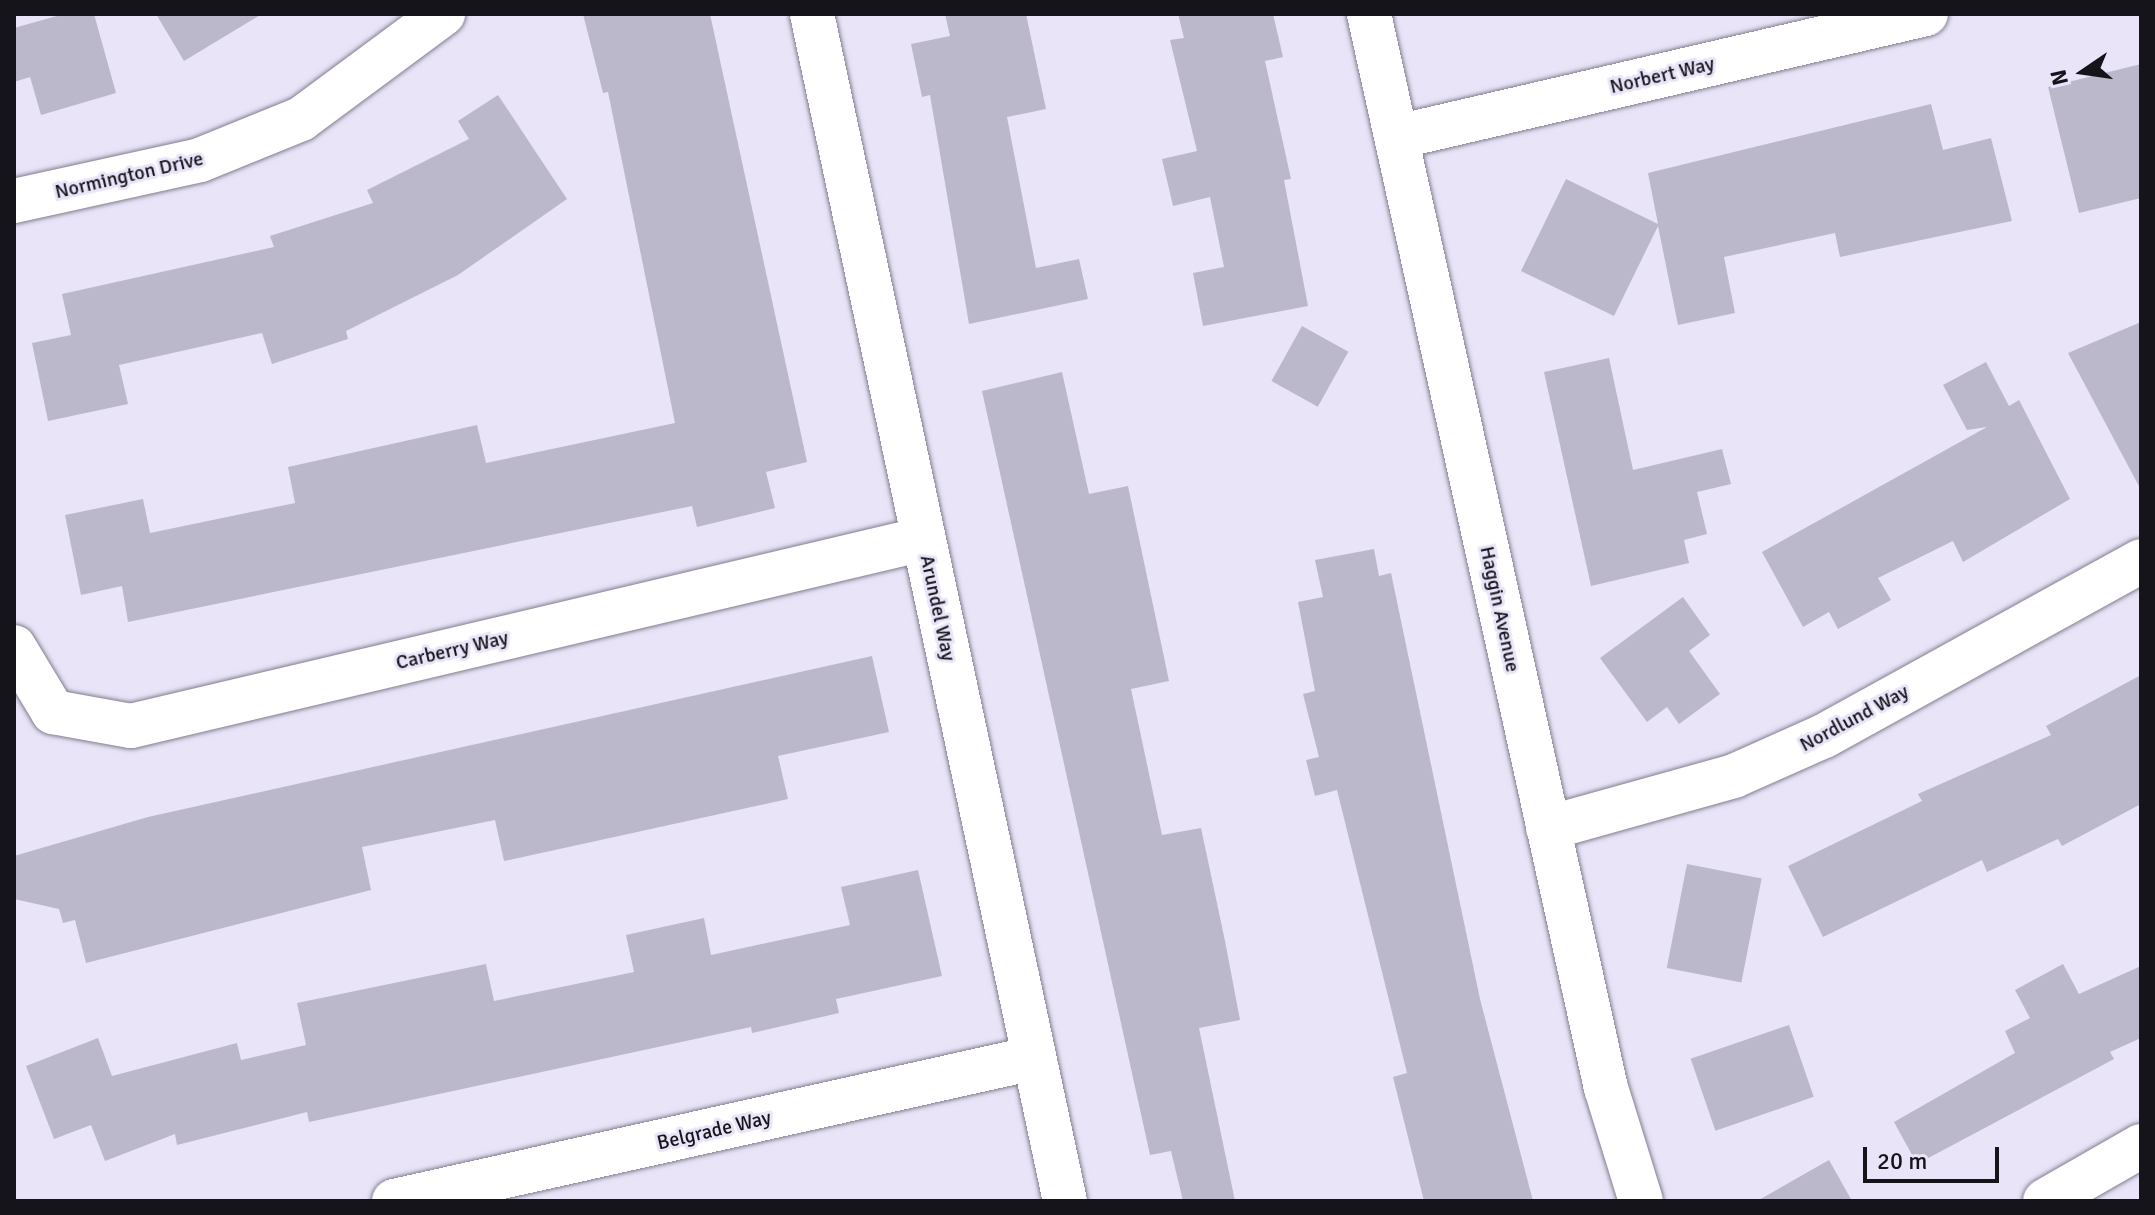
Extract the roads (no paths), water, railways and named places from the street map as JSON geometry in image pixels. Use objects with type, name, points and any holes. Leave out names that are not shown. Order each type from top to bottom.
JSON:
[{"type":"street","name":"Normington Drive","points":[[14,201],[200,160],[301,119],[443,14]]},
{"type":"street","name":"Arundel Way","points":[[812,14],[1065,1201]]},
{"type":"street","name":"Haggin Avenue","points":[[1369,14],[1606,1088],[1641,1201]]},
{"type":"street","name":"Norbert Way","points":[[1397,137],[1926,14]]},
{"type":"street","name":"Carberry Way","points":[[14,647],[53,712],[131,726],[923,539]]},
{"type":"street","name":"Nordlund Way","points":[[1548,828],[1734,776],[1812,742],[2141,561]]},
{"type":"street","name":"Belgrade Way","points":[[394,1201],[1034,1058]]},
{"type":"street","points":[[2045,1201],[2141,1146]]}]
